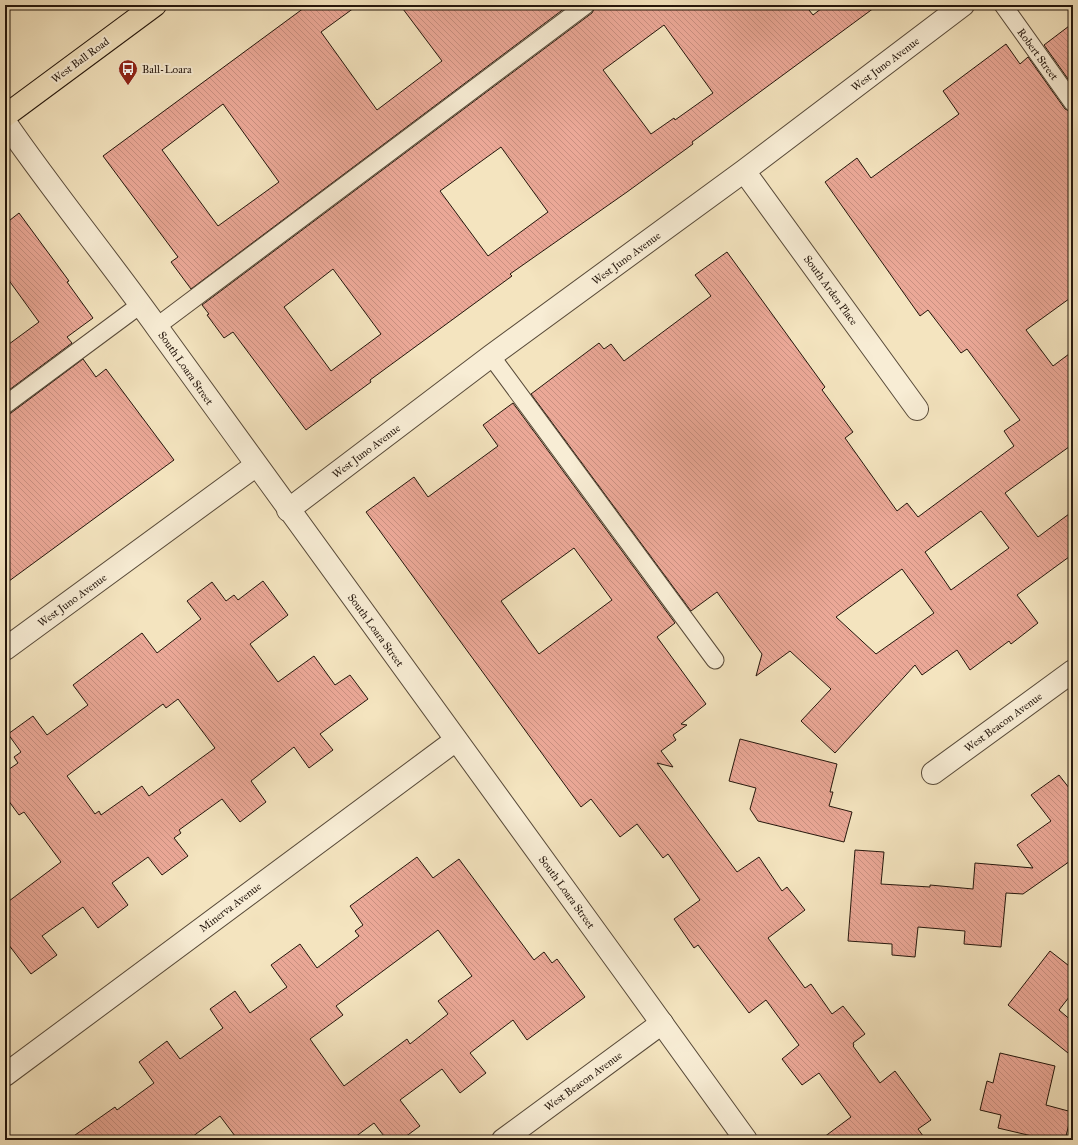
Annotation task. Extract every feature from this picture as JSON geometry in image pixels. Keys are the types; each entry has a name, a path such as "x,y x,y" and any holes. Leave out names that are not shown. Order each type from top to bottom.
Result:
{"main road":[{"name":"West Ball Road","path":"5,116 155,5"}],"street":[{"name":"West Juno Avenue","path":"288,510 491,356 744,171 963,5"},
{"name":"South Loara Street","path":"5,122 37,169 140,305 255,466 746,1140"},
{"name":"South Arden Place","path":"744,171 917,409"},
{"name":"West Juno Avenue","path":"5,649 255,466"},
{"name":"West Beacon Avenue","path":"932,773 1073,671"},
{"name":"Minerva Avenue","path":"5,1074 456,740"},
{"name":"West Beacon Avenue","path":"503,1140 662,1023"}],"lane":[{"path":"156,327 586,5"},
{"name":"Robert Street","path":"1003,5 1073,103"},
{"path":"5,405 140,305"},
{"path":"491,356 715,660"}],"building":[{"path":"308,5 358,5 321,32 377,110 442,61 400,5 569,5 191,289 171,262 178,257 103,156","holes":["223,104 279,182 218,226 162,150"]},
{"path":"596,5 805,5 813,15 826,5 878,5 692,142 693,144 510,274 512,276 370,380 371,382 306,430 233,332 224,338 207,315 209,314 202,305 592,13","holes":["664,25 713,93 675,120 674,118 651,134 603,70","501,147 548,212 488,256 440,191","333,269 381,334 331,371 284,307"]},
{"path":"1073,23 1073,86 1044,45"},
{"path":"1006,44 1020,64 1028,57 1065,109 1073,113 1073,296 1026,330 1053,366 1073,351 1073,444 1005,493 1038,537 1073,511 1073,554 1017,595 1038,623 1011,644 1009,641 970,670 957,650 922,675 915,665 835,753 801,721 831,689 790,651 756,676 762,654 717,592 691,611 531,394 599,343 604,349 611,344 624,361 711,296 695,275 727,252 825,387 822,390 853,432 845,438 897,511 907,503 918,517 1014,446 1004,431 1020,420 967,349 961,353 928,310 920,316 825,182 857,158 871,178 959,114 943,91","holes":["981,511 1009,548 951,590 925,552","902,569 934,613 876,654 836,617"]},
{"path":"19,213 69,281 67,282 93,318 67,337 72,343 5,393 5,347 39,322 5,275 5,224"},
{"path":"83,359 96,377 106,369 174,460 5,584 5,415 11,413"},
{"path":"513,403 675,623 657,637 706,704 681,724 687,725 673,735 676,740 661,751 673,767 657,763 737,872 759,857 782,891 787,887 805,910 768,938 805,988 811,984 832,1014 843,1006 865,1034 853,1043 853,1046 880,1083 895,1071 931,1120 918,1129 926,1140 820,1140 851,1117 819,1073 802,1085 782,1059 799,1045 766,1000 749,1013 698,945 694,948 674,919 700,900 668,854 663,858 637,824 620,837 591,799 581,807 366,512 414,477 428,497 498,446 483,425","holes":["574,548 612,600 539,654 501,601"]},
{"path":"263,581 288,615 250,644 278,682 314,656 335,685 350,675 368,699 320,734 333,750 309,768 294,747 251,781 266,802 240,822 222,799 179,830 181,833 174,838 188,856 162,875 148,857 112,883 128,905 98,928 83,907 42,936 57,955 31,974 5,940 5,904 61,862 24,812 19,815 5,796 5,772 18,763 14,757 21,752 8,734 33,716 47,735 88,705 73,685 142,633 157,653 201,619 187,601 212,582 226,601 234,595 238,600","holes":["178,699 215,748 149,796 142,786 101,815 99,811 95,814 67,776 163,704 166,708"]},
{"path":"740,739 837,764 830,792 833,792 829,806 852,812 844,842 758,821 750,809 756,788 729,781"},
{"path":"1059,775 1073,793 1073,859 1023,894 1006,893 1001,947 964,944 965,931 918,927 915,957 892,955 892,944 848,941 855,850 884,852 881,884 930,887 930,885 973,889 975,863 1033,868 1017,845 1051,821 1031,795"},
{"path":"417,857 433,878 459,859 534,960 544,952 552,963 557,959 585,997 527,1040 513,1020 470,1053 486,1073 460,1093 442,1069 400,1100 420,1126 401,1140 387,1140 374,1123 351,1140 238,1140 220,1116 188,1140 68,1140 115,1107 117,1110 154,1083 139,1062 167,1041 180,1059 223,1028 210,1009 235,991 250,1013 287,987 271,965 300,944 317,968 359,936 355,931 363,925 350,906","holes":["438,930 472,976 438,1001 448,1014 410,1044 407,1039 344,1086 310,1039 343,1015 336,1006"]},
{"path":"1050,951 1073,969 1073,992 1059,1010 1073,1022 1073,1057 1008,1005"},
{"path":"1000,1053 1055,1066 1046,1105 1072,1112 1065,1140 1049,1140 998,1128 1001,1115 980,1110 987,1081 993,1083"}],"place":[{"name":"Ball-Loara","path":"128,86"}]}
